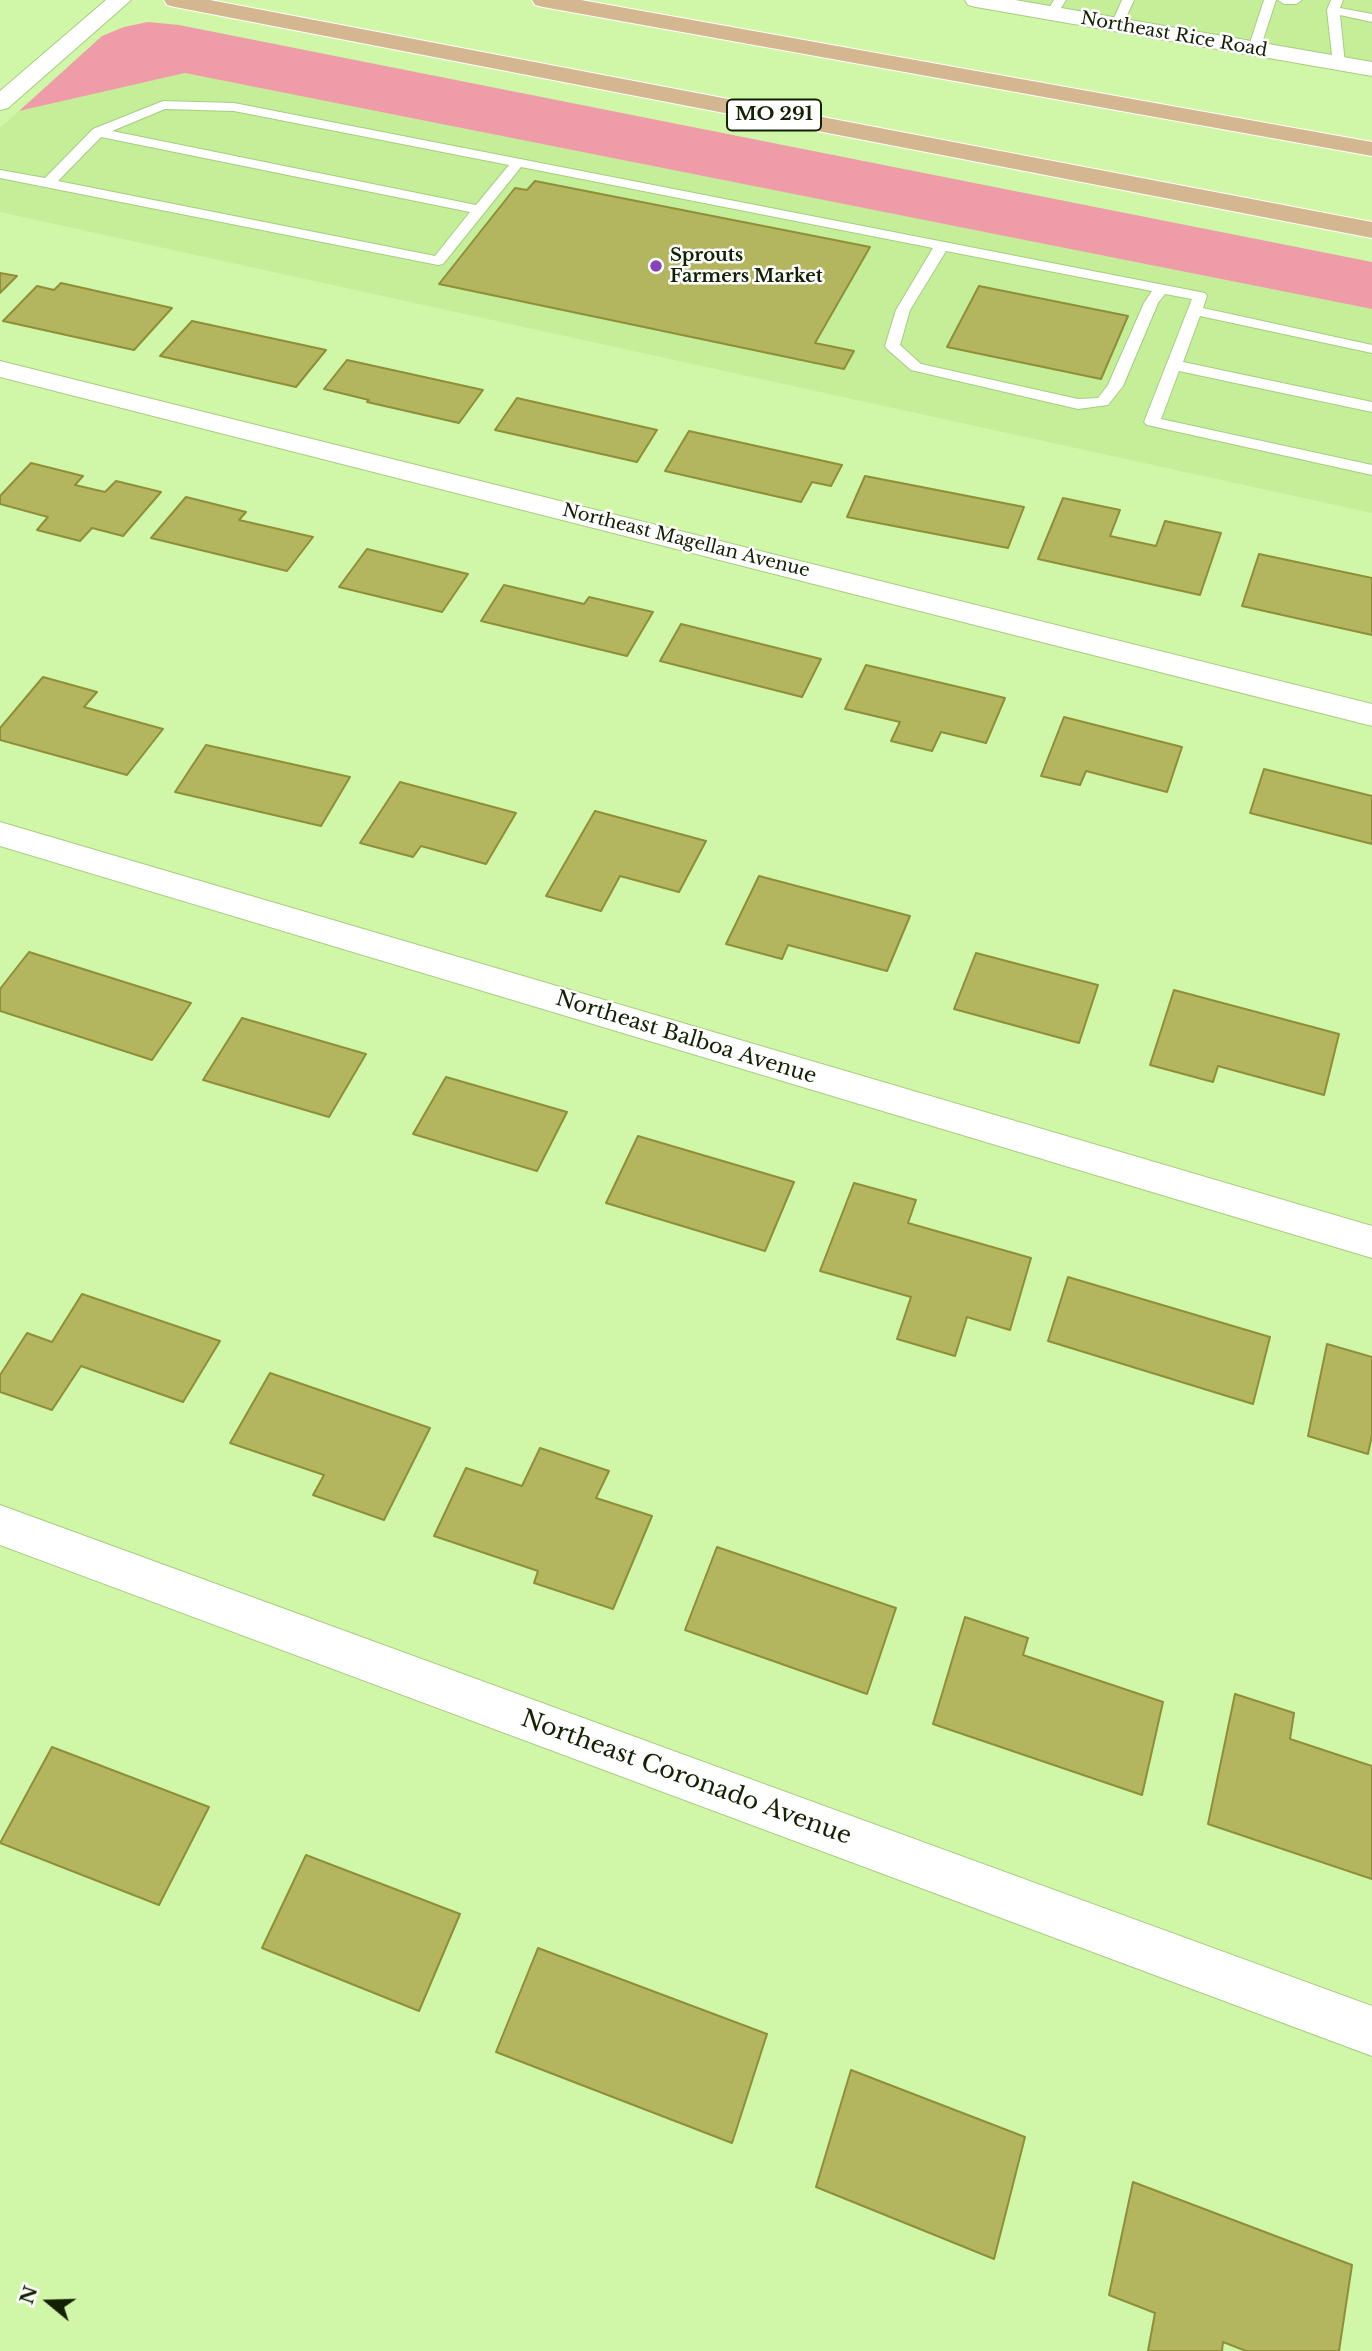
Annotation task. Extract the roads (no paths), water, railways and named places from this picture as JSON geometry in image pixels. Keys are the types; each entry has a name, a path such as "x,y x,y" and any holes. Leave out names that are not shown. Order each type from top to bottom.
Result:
{"main road":[{"name":"MO 291","path":"175,0 1372,230"},
{"path":"543,0 1372,149"}],"street":[{"path":"0,103 120,0"},
{"name":"Northeast Rice Road","path":"976,0 1056,7 1117,24 1372,69"},
{"name":"Northeast Magellan Avenue","path":"0,369 1372,715"},
{"name":"Northeast Balboa Avenue","path":"0,834 1372,1242"},
{"name":"Northeast Coronado Avenue","path":"0,1525 1372,2031"}],"lane":[{"path":"1117,24 1128,0"},
{"path":"1254,49 1270,0"},
{"path":"1283,0 1296,0"},
{"path":"1339,64 1335,5 1372,19"},
{"path":"48,183 98,132 163,104 234,107 1200,296 1152,422 1372,470"},
{"path":"98,132 479,210"},
{"path":"0,174 438,261 518,162"},
{"path":"943,244 903,310 892,346 916,367 1078,404 1103,402 1115,386 1151,303 1162,288"},
{"path":"1195,312 1372,349"},
{"path":"1174,365 1372,407"}],"place":[{"name":"Sprouts Farmers Market","path":"656,266"}]}
